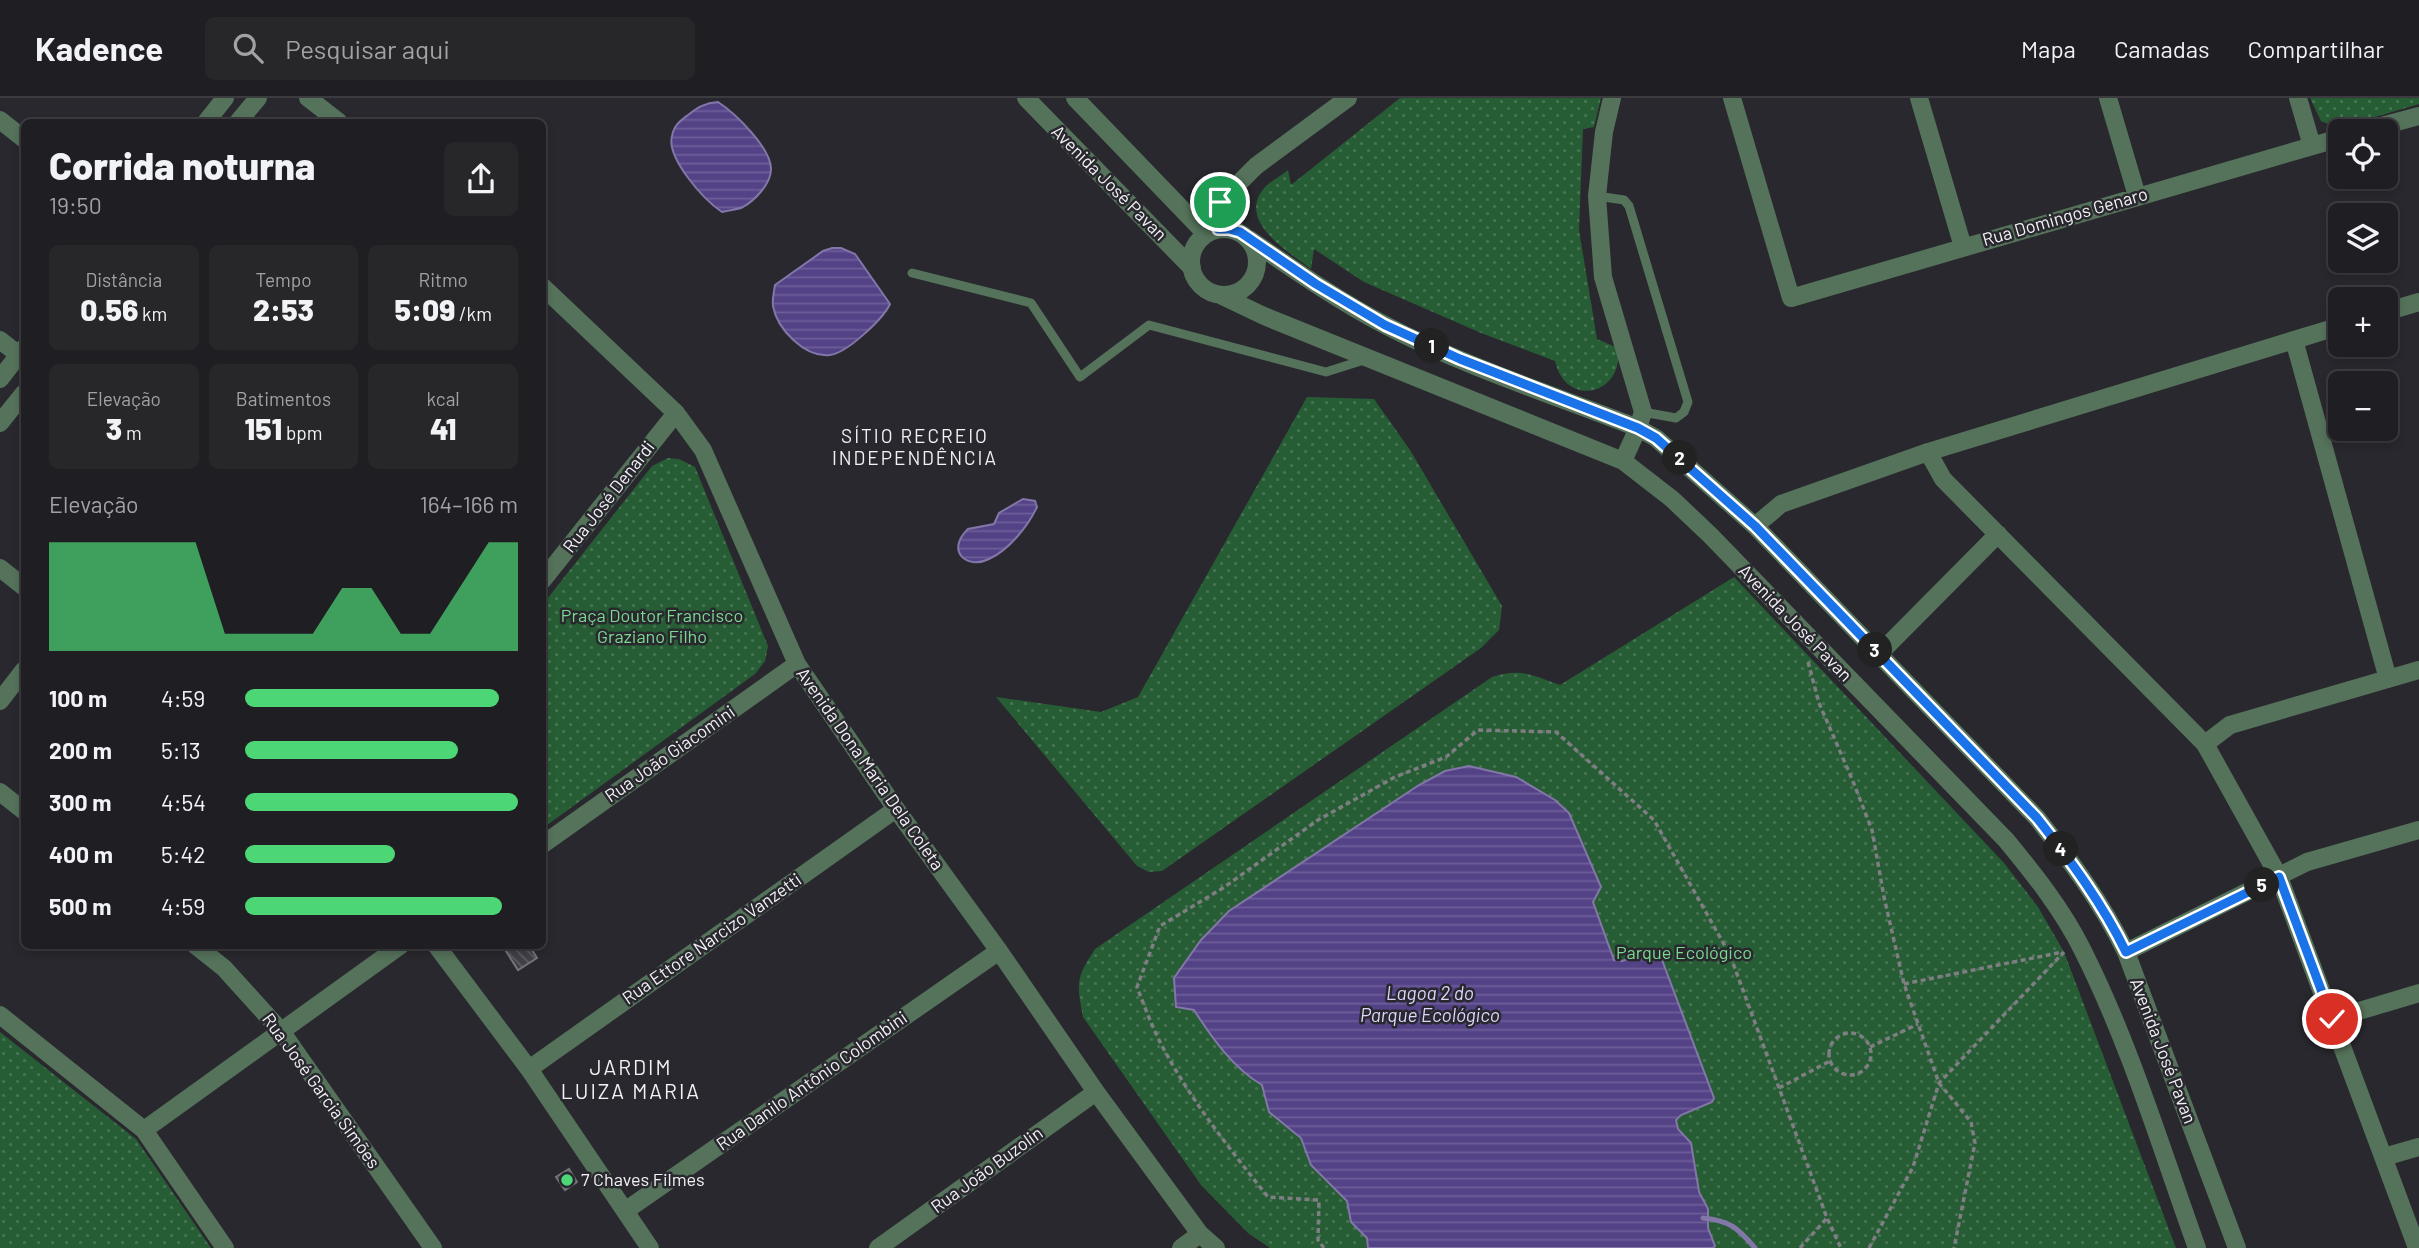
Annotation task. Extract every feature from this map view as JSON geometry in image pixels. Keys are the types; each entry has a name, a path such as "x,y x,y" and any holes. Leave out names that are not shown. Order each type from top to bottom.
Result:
{"street":[{"path":"241,119 258,98"},
{"path":"308,98 335,119"},
{"name":"Avenida José Pavan","path":"1026,98 1192,268"},
{"name":"Avenida José Pavan","path":"1074,98 1212,231"},
{"path":"1212,231 1229,229 1240,232 1255,248 1258,260 1256,271 1243,289 1232,294 1220,295 1202,286 1192,268 1194,249 1212,231 1220,202 1256,166 1348,98"},
{"path":"1612,98 1604,132 1597,196 1603,277 1641,420 1623,461"},
{"name":"Rua Domingos Genaro","path":"1732,98 1791,299 2328,141"},
{"path":"1919,98 1964,247"},
{"path":"2108,98 2137,196"},
{"path":"2298,98 2312,146"},
{"path":"2398,122 2419,116"},
{"path":"0,120 21,137"},
{"name":"Avenida José Pavan","path":"1249,239 1316,284 1385,325 1460,359 1641,420 1656,438 1755,526 2037,818 2077,869 2111,921 2126,952 2237,1248"},
{"name":"Avenida Dona Maria Dela Coleta","path":"546,293 676,413 703,450 797,664 1096,1092 1200,1234 1216,1248"},
{"name":"Avenida José Pavan","path":"1220,295 1264,316 1623,461 1672,499 1710,536 2006,840 2045,888 2082,948 2121,1037 2197,1248"},
{"path":"2398,308 2419,302"},
{"path":"1755,526 1781,504 1928,452 2328,330"},
{"path":"0,340 21,350"},
{"path":"2294,340 2388,679"},
{"path":"0,379 21,352"},
{"path":"0,424 21,397"},
{"name":"Rua José Denardi","path":"546,576 676,413"},
{"path":"1928,452 1944,479 2205,744 2279,877 2417,1248"},
{"path":"1879,654 1998,534"},
{"path":"0,568 21,585"},
{"name":"Rua João Giacomini","path":"546,842 797,664"},
{"path":"2205,744 2230,724 2419,670"},
{"path":"0,701 21,674"},
{"path":"0,792 21,809"},
{"name":"Rua Ettore Narcizo Vanzetti","path":"529,1069 896,809"},
{"path":"2126,952 2307,863 2419,830"},
{"name":"Rua José Garcia Simões","path":"200,949 224,968 281,1031 433,1248"},
{"path":"144,1130 395,949"},
{"path":"439,949 529,1069 650,1248"},
{"name":"Rua Danilo Antônio Colombini","path":"625,1211 999,951"},
{"path":"2332,1019 2419,993"},
{"path":"0,1015 144,1130 225,1248"},
{"name":"Rua João Buzolin","path":"878,1248 1096,1092"},
{"path":"2384,1157 2419,1147"},
{"path":"1181,1248 1200,1234"}],"lane":[{"path":"1597,196 1624,200 1629,206 1688,402 1684,412 1676,418 1641,420"},
{"path":"912,273 1031,303 1080,377 1149,325 1326,372 1370,358"}],"path":[{"path":"1806,653 1819,703 1872,830 1903,984 1939,1083 1971,1122 1975,1143 1954,1248"},
{"path":"1324,1248 1318,1240 1319,1200 1268,1197 1224,1142 1191,1093 1160,1042 1137,987 1160,926 1223,888 1318,820 1395,776 1447,757 1478,730 1556,732 1654,820 1730,955 1827,1218 1841,1248"},
{"path":"1869,1248 1913,1167 1939,1083 2064,952 1903,984"},
{"path":"1870,1047 1918,1024"},
{"path":"1840,1035 1861,1035 1870,1047 1870,1061 1861,1072 1846,1074 1834,1067 1830,1060 1831,1046 1840,1035"},
{"path":"1779,1088 1830,1060"},
{"path":"1800,1248 1827,1218"}],"green space":[{"path":"1400,98 1601,98 1594,127 1583,129 1579,230 1597,339 1618,348 1617,364 1612,377 1604,385 1593,390 1570,386 1561,376 1555,361 1481,333 1364,282 1314,249 1311,269 1268,234 1256,212 1257,200 1265,187 1288,170 1291,185"},
{"path":"2310,98 2419,98 2419,104 2368,119 2328,119 2328,124 2321,121"},
{"path":"1307,397 1374,399 1410,450 1502,606 1499,630 1481,648 1162,871 1149,872 1137,866 996,697 1101,712 1138,697"},
{"name":"Praça Doutor Francisco Graziano Filho","path":"668,458 679,459 695,467 768,646 765,661 755,674 546,826 546,600 652,466"},
{"name":"Parque Ecológico","path":"1734,577 2004,863 2038,907 2064,952 2176,1248 1270,1248 1248,1233 1201,1185 1083,1017 1079,982 1095,949 1492,677 1519,673 1560,685"},
{"path":"0,1032 136,1139 211,1248 0,1248"}],"water":[{"path":"718,102 759,141 771,169 762,191 752,200 741,208 722,212 688,178 680,167 672,145 673,132 680,121 702,106"},
{"path":"841,248 855,254 890,304 880,318 855,342 837,353 821,355 802,347 786,332 776,315 773,298 775,285 823,251"},
{"path":"1023,499 1035,501 1037,507 1011,544 981,562 973,562 962,556 958,545 968,529 994,524 999,513"},
{"name":"Lagoa 2 do Parque Ecológico","path":"1469,766 1516,777 1555,800 1569,813 1601,887 1593,902 1614,960 1622,961 1654,950 1659,952 1714,1098 1712,1102 1681,1115 1676,1120 1678,1129 1691,1143 1699,1192 1708,1209 1708,1228 1715,1246 1713,1248 1368,1248 1367,1238 1351,1222 1347,1201 1311,1165 1301,1138 1269,1112 1262,1085 1232,1061 1194,1010 1176,1007 1174,978 1201,940 1229,911 1419,785 1445,771"}],"building":[{"path":"505,949 531,949 537,958 518,970"},
{"name":"7 Chaves Filmes","path":"569,1169 577,1182 565,1190 556,1177"}],"waterway":[{"path":"1703,1218 1732,1226 1755,1248"}],"place":[{"name":"7 Chaves Filmes","path":"567,1180"}],"district":[{"name":"SÍTIO RECREIO INDEPENDÊNCIA","path":"915,447"},
{"name":"JARDIM LUIZA MARIA","path":"631,1080"}],"route":[{"path":"1220,202 1218,229 1240,232 1316,284 1385,325 1460,359 1638,428 1656,438 1755,526 2037,818 2077,869 2111,921 2126,952 2279,877 2332,1019"}]}
